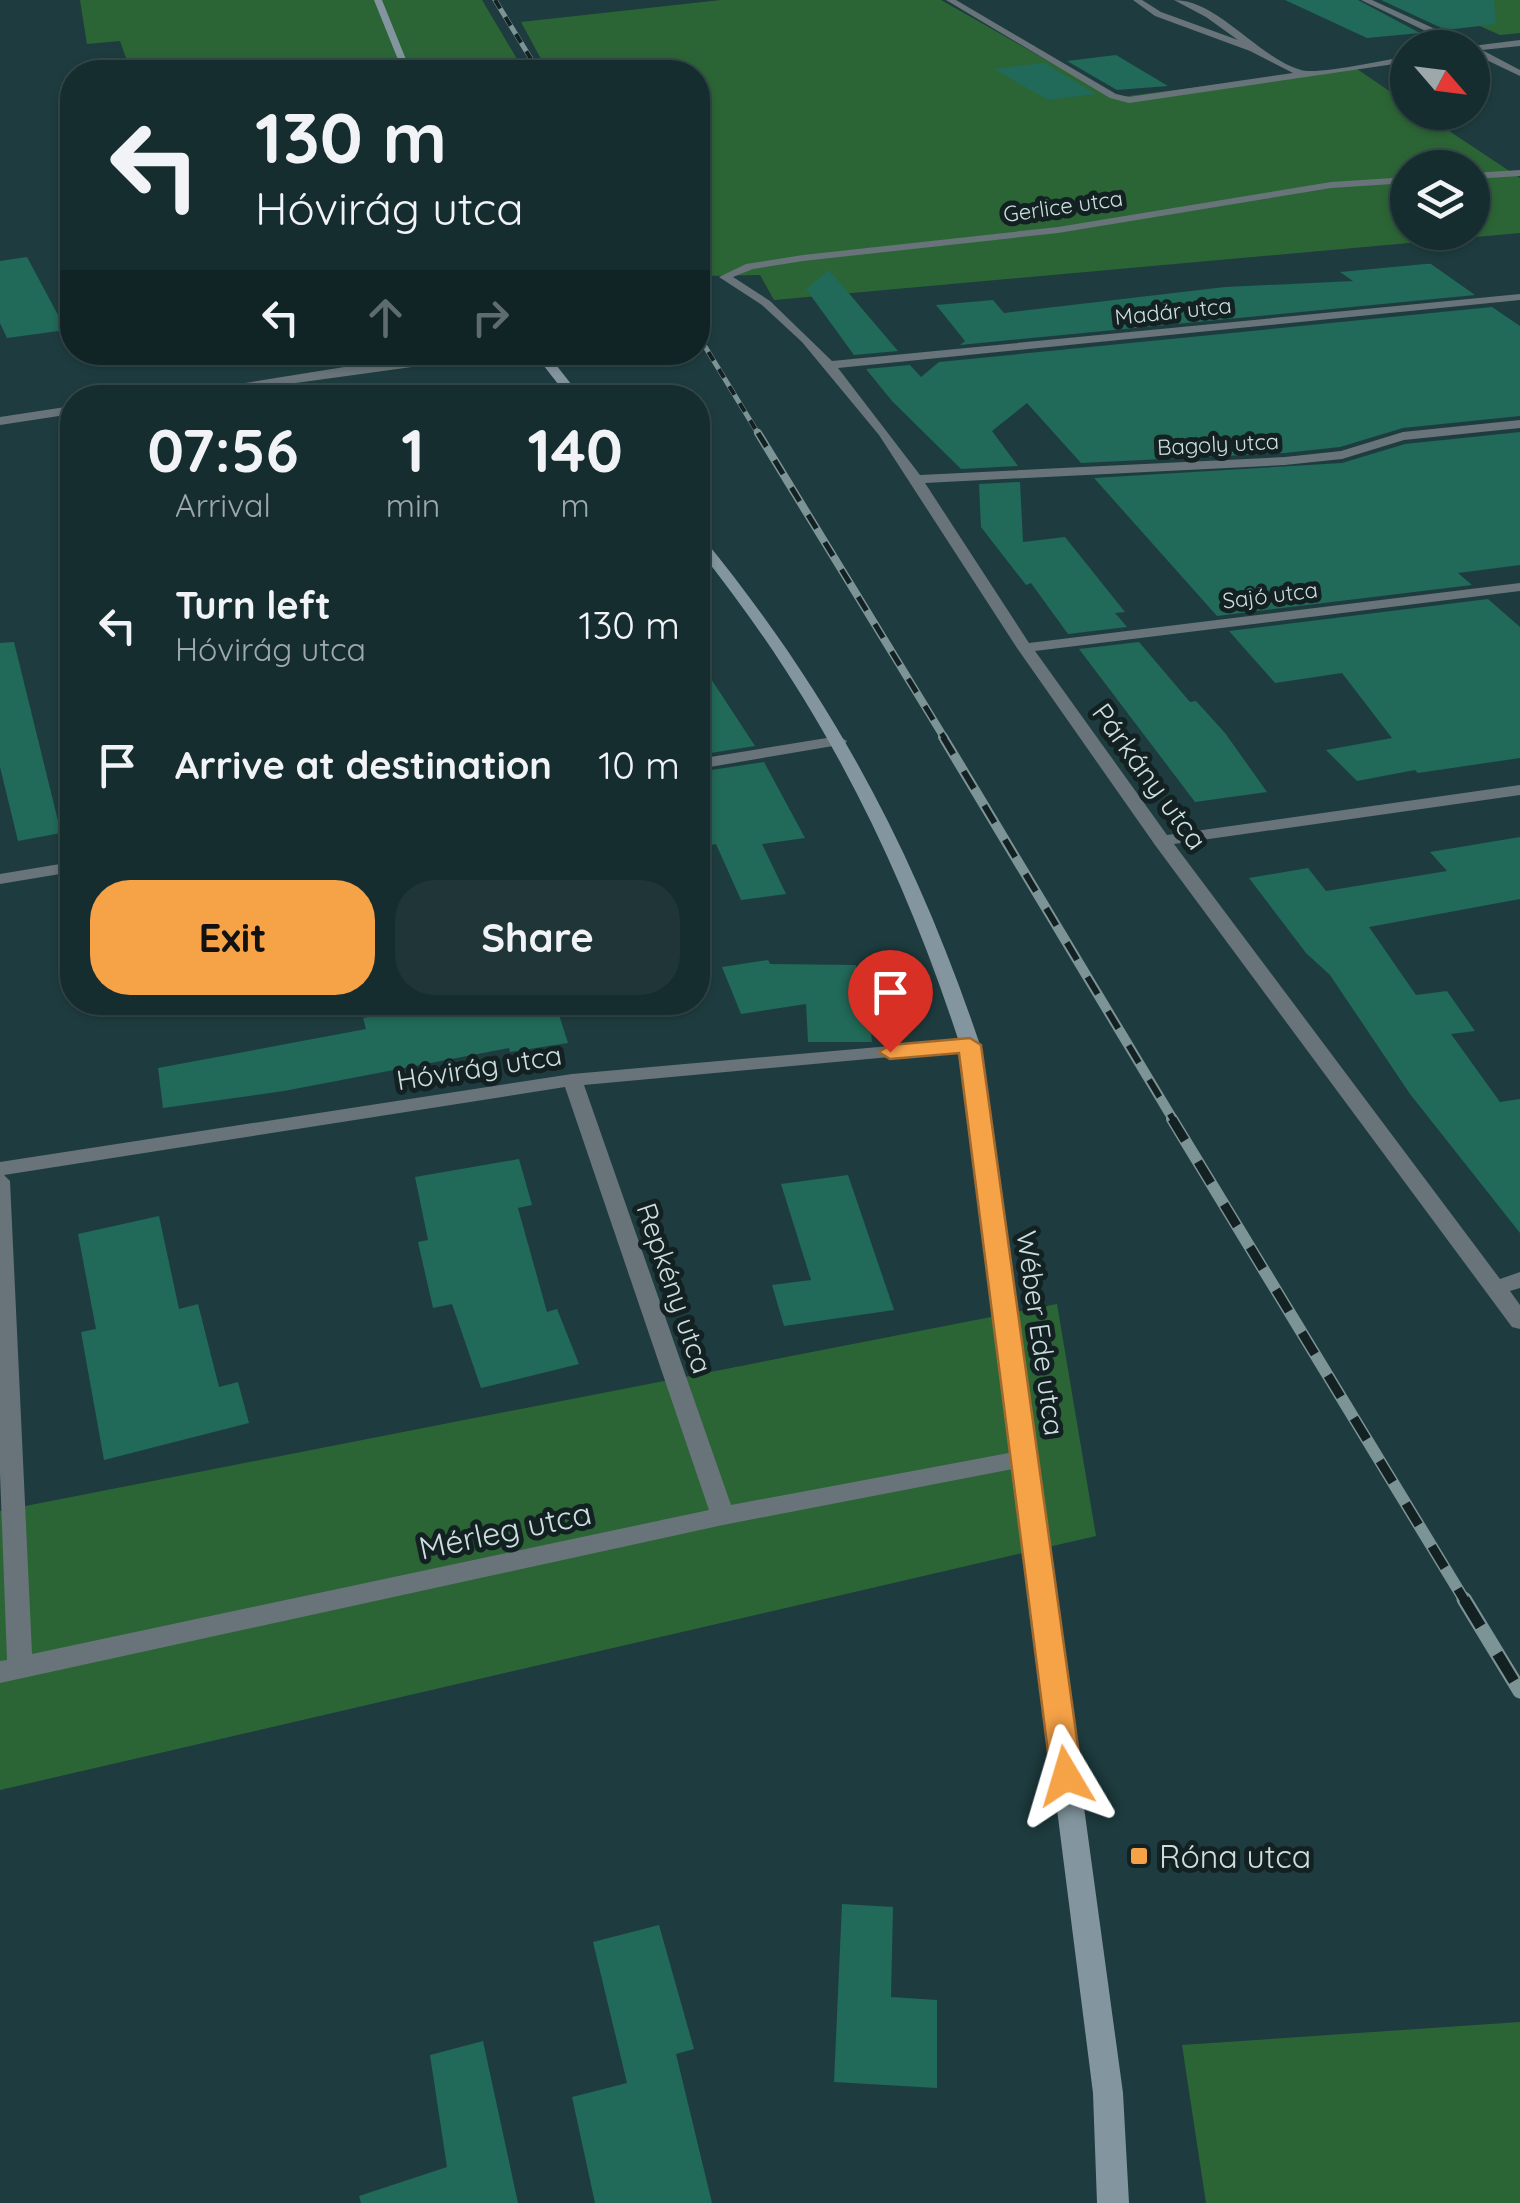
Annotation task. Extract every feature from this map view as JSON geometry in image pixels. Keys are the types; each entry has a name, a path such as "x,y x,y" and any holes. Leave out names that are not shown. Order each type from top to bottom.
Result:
{"street":[{"path":"378,0 402,60"},
{"path":"950,0 1113,96 1129,100 1390,62"},
{"path":"1138,0 1174,21 1253,48 1303,75"},
{"path":"1178,0 1237,32 1253,48"},
{"path":"1365,0 1430,30"},
{"path":"1490,47 1520,43"},
{"path":"1490,58 1520,73"},
{"path":"1490,175 1520,173"},
{"name":"Gerlice utca","path":"725,277 750,266 803,258 1058,230 1252,196 1390,182"},
{"name":"Párkány utca","path":"725,277 751,290 830,365 916,479 1025,648 1162,840 1520,1321"},
{"name":"Madár utca","path":"830,365 1520,297"},
{"path":"247,385 392,365"},
{"path":"549,365 566,385"},
{"path":"0,421 60,412"},
{"name":"Bagoly utca","path":"916,479 1342,455 1403,436 1520,424"},
{"name":"Wéber Ede utca","path":"710,555 743,594 839,741 927,922 970,1045 1108,2093 1113,2203"},
{"name":"Sajó utca","path":"1025,648 1520,587"},
{"path":"710,762 839,741"},
{"path":"1162,840 1520,790"},
{"path":"0,879 60,869"},
{"name":"Hóvirág utca","path":"0,1169 572,1080 970,1045"},
{"name":"Repkény utca","path":"572,1080 723,1516"},
{"path":"0,1181 10,1670"},
{"path":"1495,1288 1520,1280"},
{"name":"Mérleg utca","path":"10,1670 723,1516 1025,1459"}],"green space":[{"path":"80,0 482,0 517,59 127,60 120,41 87,44"},
{"path":"721,0 941,0 1113,98 1354,67 1390,91 1390,130 1448,130 1478,150 1390,150 1390,245 774,300 760,275 710,276 710,60 542,60 521,22"},
{"path":"1422,0 1520,0 1520,33 1500,35"},
{"path":"1490,158 1520,178 1520,233 1490,236"},
{"path":"1057,1304 1096,1536 0,1790 0,1511"},
{"path":"1520,2022 1520,2203 1206,2203 1182,2045"}],"building":[{"path":"1285,0 1358,0 1414,30 1390,30 1390,36 1367,38"},
{"path":"1381,0 1494,0 1496,24 1446,30"},
{"path":"1116,55 1168,86 1117,90 1067,61"},
{"path":"1044,63 1096,94 1048,100 994,69"},
{"path":"27,257 60,319 60,331 7,338 0,323 0,261"},
{"path":"1431,264 1475,295 960,345 965,341 936,305 993,300 1004,313 1225,287 1353,281 1340,272"},
{"path":"829,270 898,351 854,355 806,289"},
{"path":"1492,307 1520,326 1520,416 1403,428 1340,447 1285,453 1081,463 1027,403 992,431 1018,466 961,469 892,401 866,369 910,365 921,377 939,362"},
{"path":"1520,432 1520,565 1458,573 1472,585 1217,616 1094,478 1342,463 1405,444"},
{"path":"1020,482 1023,542 1065,537 1125,612 1115,613 1127,627 1068,634 1031,583 1026,585 981,527 979,484"},
{"path":"1488,599 1520,627 1520,758 1357,781 1326,750 1392,738 1342,673 1275,683 1229,631"},
{"path":"14,642 60,833 18,841 0,767 0,643"},
{"path":"1139,642 1190,702 1196,701 1225,733 1267,792 1195,802 1079,649"},
{"path":"710,677 755,746 710,753"},
{"path":"764,762 805,838 762,844 786,894 741,900 716,844 710,845 710,770"},
{"path":"1520,837 1520,899 1369,927 1416,995 1447,991 1475,1031 1451,1034 1500,1102 1520,1099 1520,1233 1410,1094 1330,975 1306,953 1249,878 1308,868 1326,891 1447,871 1430,852"},
{"path":"768,960 770,964 856,965 856,979 866,979 872,1042 808,1042 806,1004 741,1014 722,967"},
{"path":"559,1015 568,1043 510,1052 509,1048 284,1091 163,1108 158,1068 366,1029 363,1018"},
{"path":"519,1159 532,1205 518,1208 547,1312 557,1309 579,1364 481,1388 452,1304 433,1308 418,1242 428,1240 415,1177"},
{"path":"848,1175 894,1310 784,1326 772,1285 811,1280 781,1184"},
{"path":"159,1216 179,1309 198,1304 219,1387 238,1382 249,1423 104,1460 81,1332 96,1329 78,1234"},
{"path":"842,1904 893,1907 891,1997 937,2000 937,2088 834,2082"},
{"path":"659,1925 694,2049 676,2054 712,2203 595,2203 572,2097 627,2083 593,1942"},
{"path":"483,2041 518,2203 361,2203 359,2196 447,2167 430,2055"}],"railway":[{"path":"495,0 532,60"},
{"path":"710,355 759,435"},
{"path":"758,433 945,739"},
{"path":"943,737 1174,1121"},
{"path":"1172,1119 1465,1601"},
{"path":"1464,1599 1520,1691"}],"place":[{"name":"Róna utca","path":"1139,1856"}],"route":[{"path":"890,1052 970,1045 1066,1776"}]}
